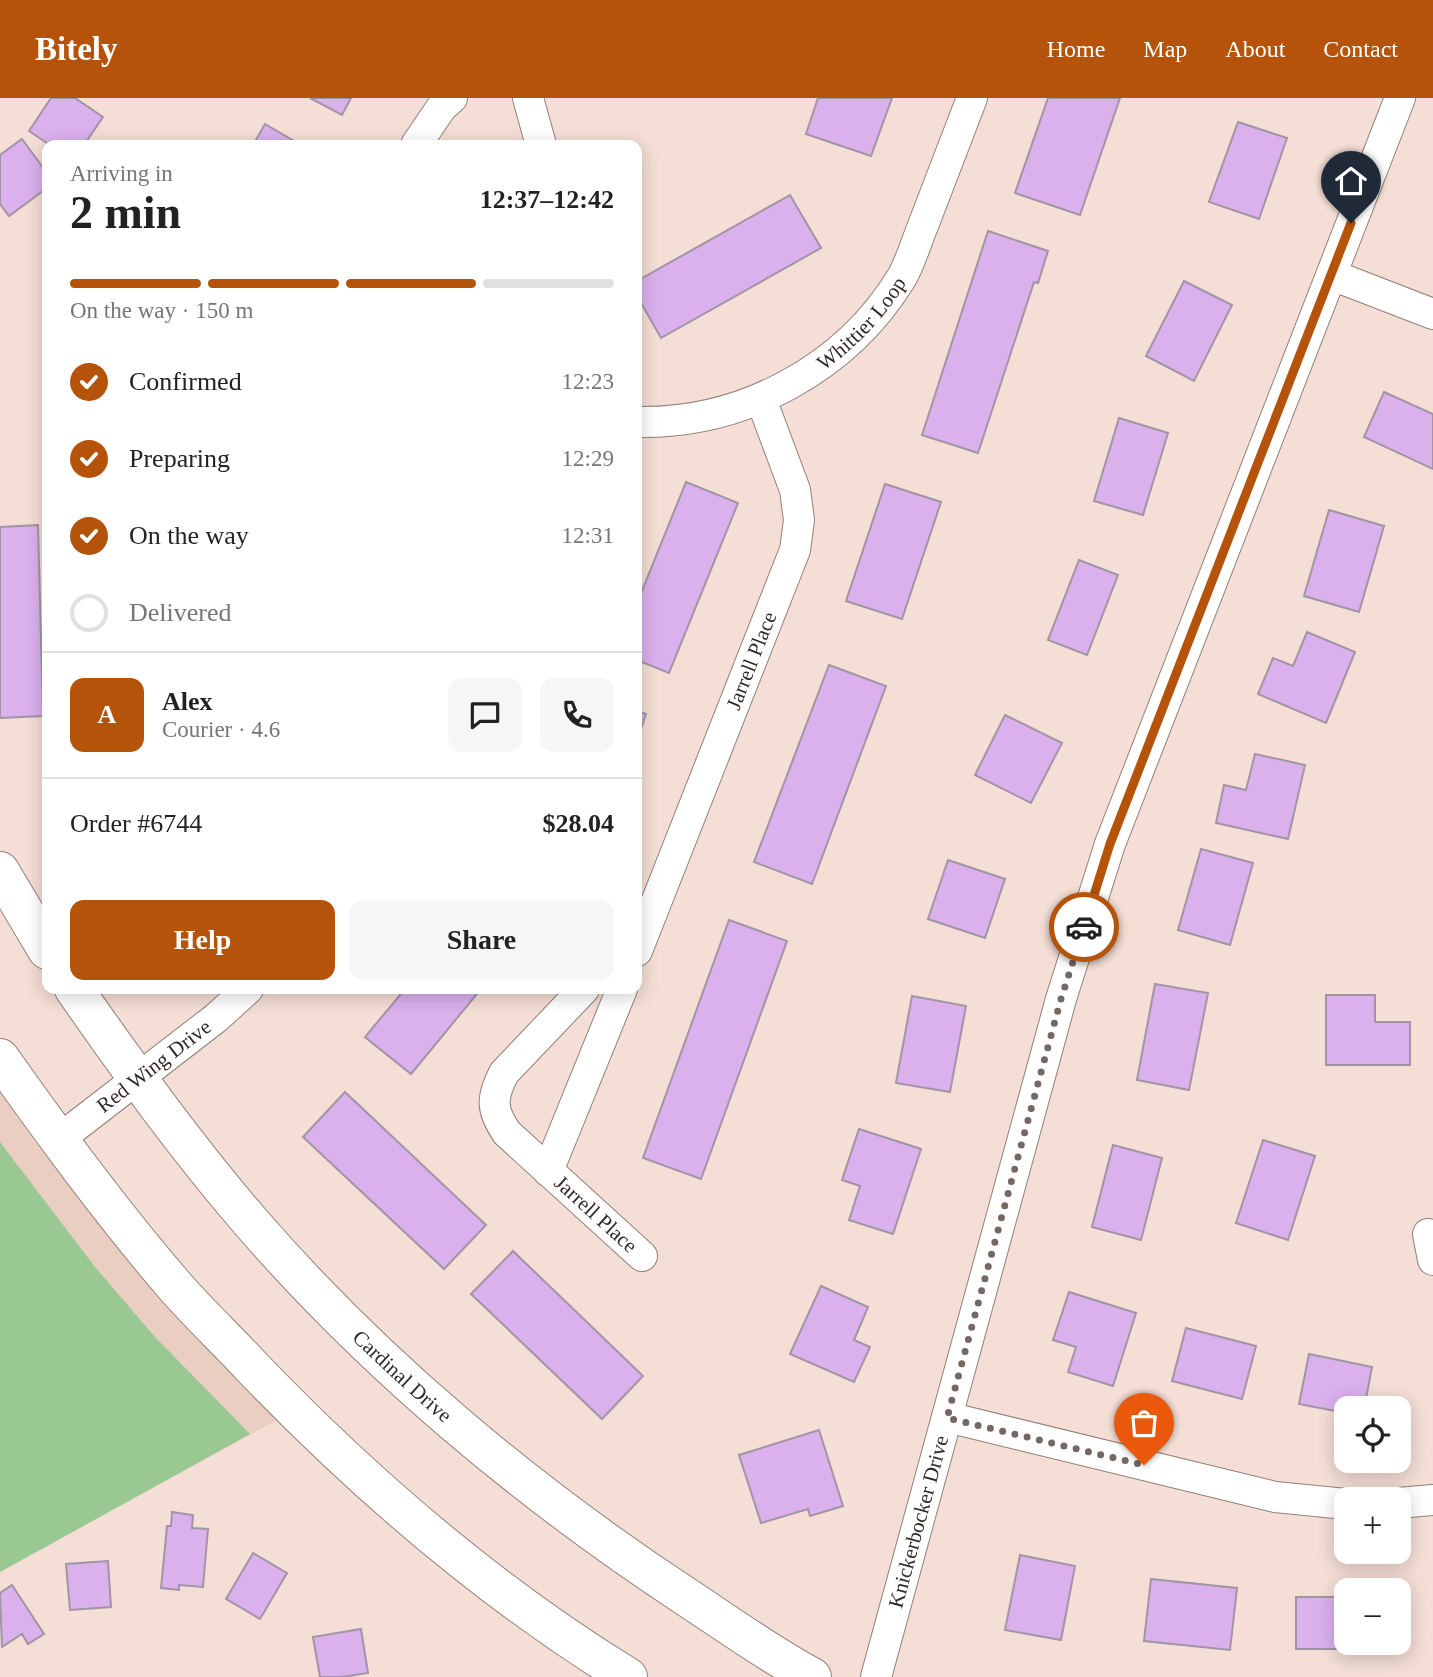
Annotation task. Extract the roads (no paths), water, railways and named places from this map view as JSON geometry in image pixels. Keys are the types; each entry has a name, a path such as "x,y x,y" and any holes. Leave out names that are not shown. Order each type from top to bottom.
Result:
{"main road":[{"path":"0,871 42,942"},
{"name":"Cardinal Drive","path":"78,994 138,1080 257,1229 324,1302 430,1401 532,1487 642,1568 812,1677"},
{"path":"0,1058 58,1140 175,1286 364,1479 468,1566 578,1646 628,1677"}],"street":[{"path":"419,140 441,108 452,98"},
{"path":"528,98 540,140"},
{"name":"Whittier Loop","path":"642,422 710,415 761,399 809,373 840,350 874,315 903,276 972,98"},
{"name":"Knickerbocker Drive","path":"876,1677 1061,999 1110,844 1400,98"},
{"path":"1332,275 1433,314"},
{"name":"Jarrell Place","path":"643,927 796,550 799,520 795,490 761,399"},
{"name":"Red Wing Drive","path":"58,1140 138,1080 242,994"},
{"name":"Jarrell Place","path":"579,994 504,1073 495,1089 497,1118 507,1133 642,1256"},
{"name":"Jarrell Place","path":"548,1171 620,994"},
{"path":"947,1418 1275,1497 1334,1503"},
{"path":"1411,1502 1433,1500"}]}
